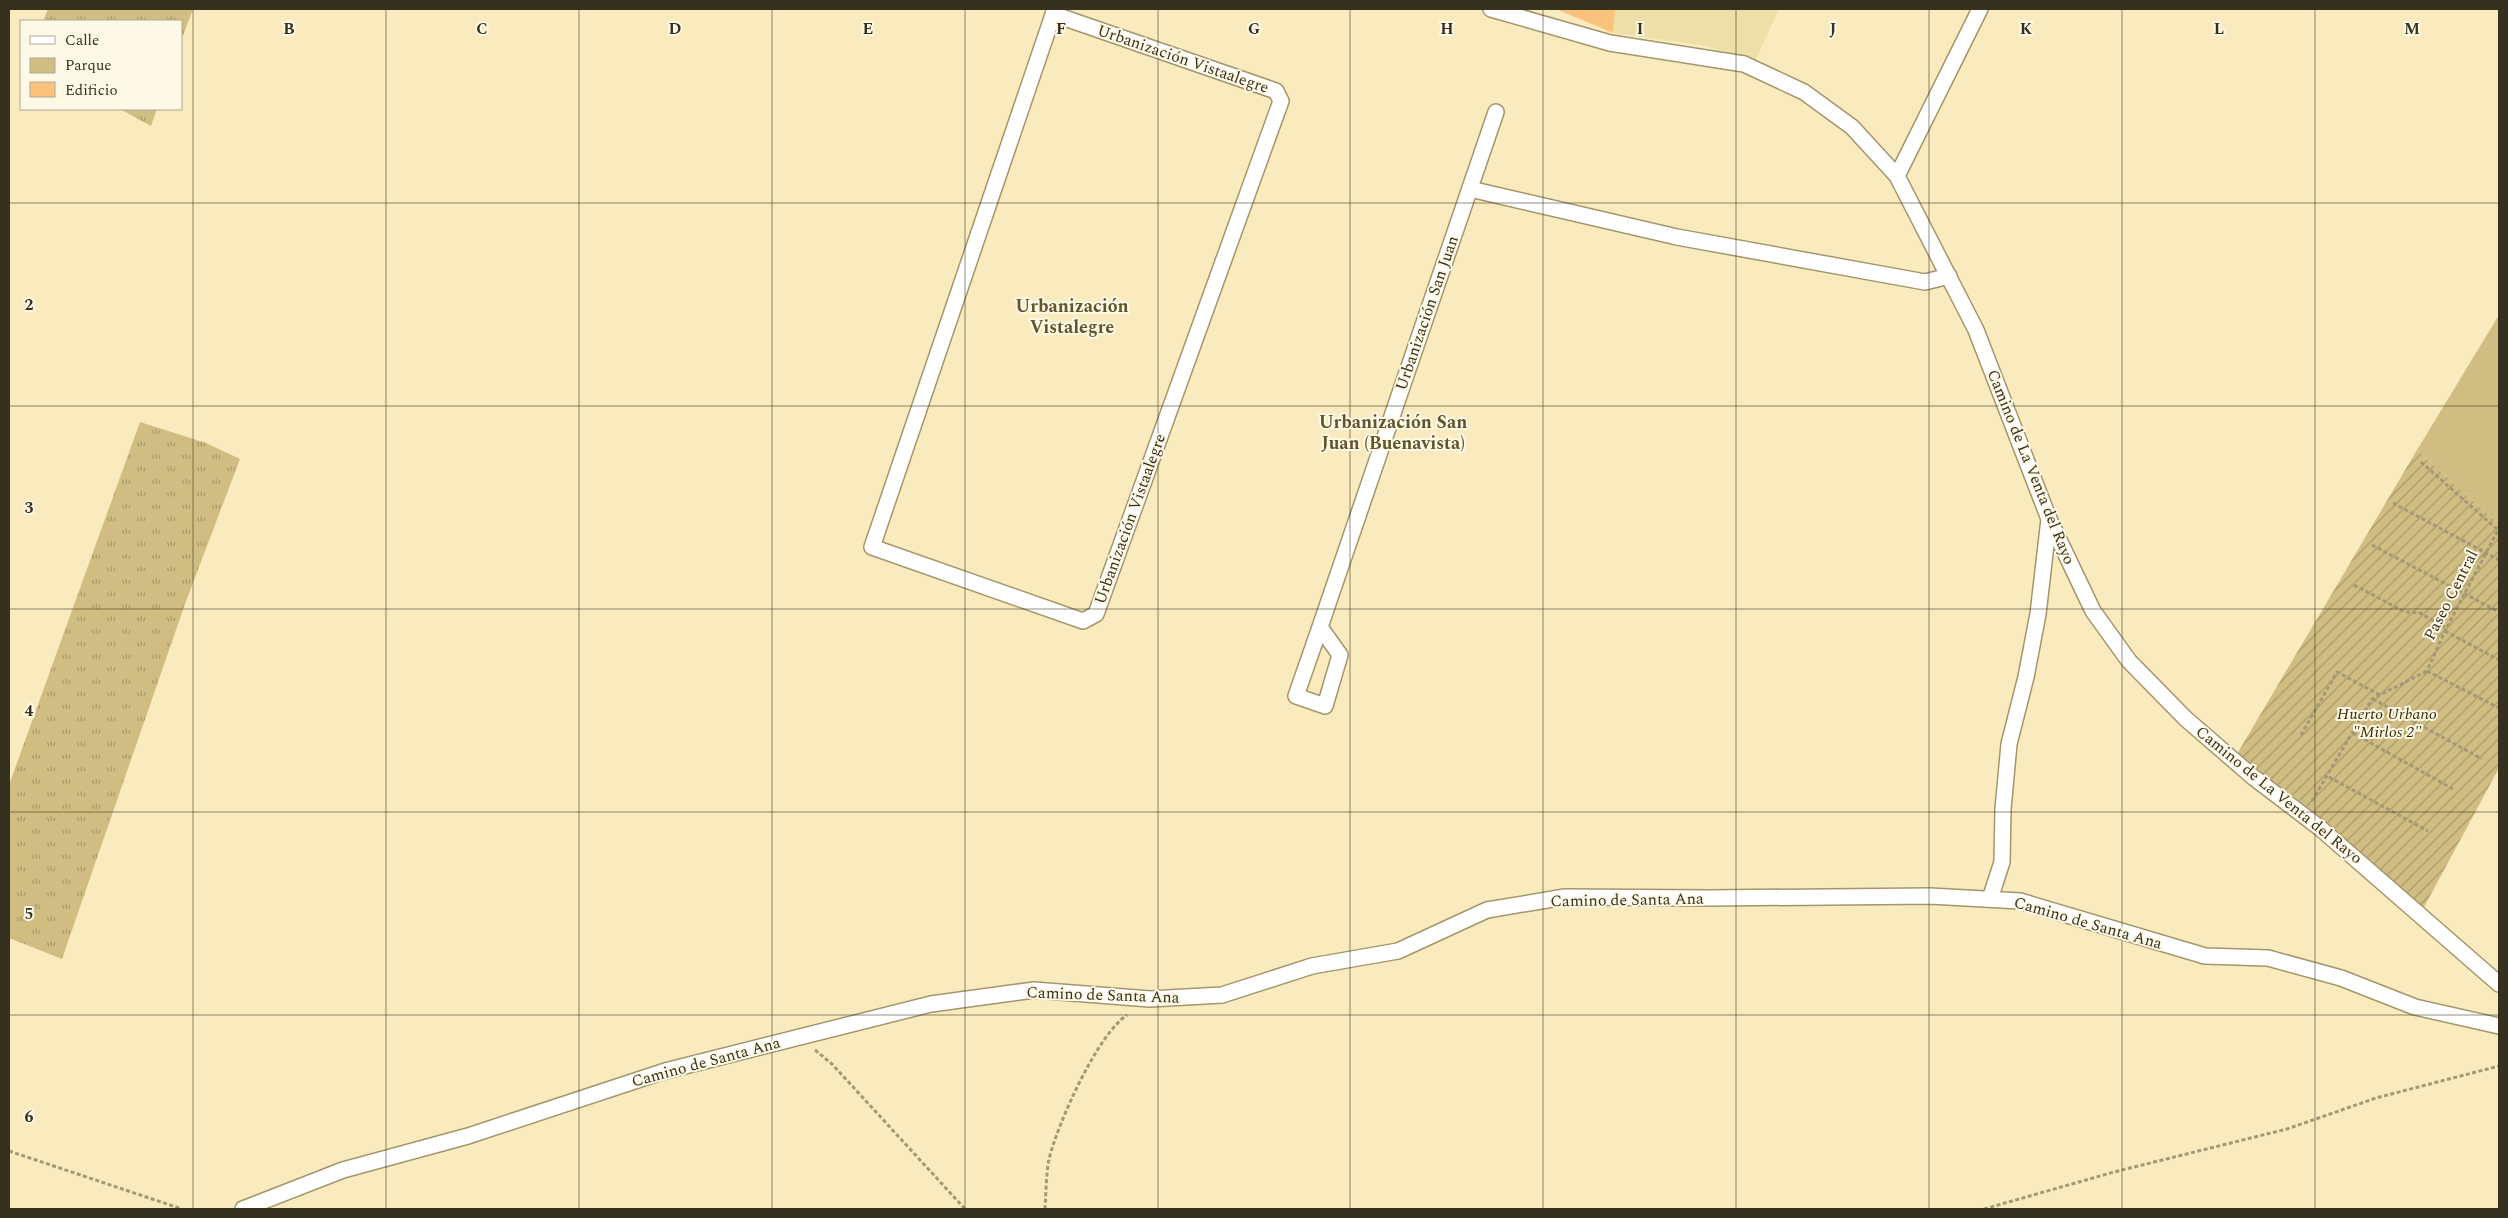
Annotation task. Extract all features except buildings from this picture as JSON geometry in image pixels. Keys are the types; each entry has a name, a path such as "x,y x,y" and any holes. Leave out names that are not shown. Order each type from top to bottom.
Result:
{"street":[{"name":"Camino de La Venta del Rayo","path":"1491,9 1610,43 1744,64 1804,92 1852,127 1897,176 1949,276 1976,330 2049,519 2093,611 2129,661 2186,719 2253,777 2303,815 2499,984"},
{"path":"1897,176 1980,9"},
{"name":"Urbanización Vistaalegre","path":"1054,11 1276,91 1281,101 1096,614 1083,621 872,547 1054,11"},
{"name":"Urbanización San Juan","path":"1320,626 1340,655 1325,706 1296,696 1496,112"},
{"path":"1470,189 1677,237 1925,282 1949,276"},
{"path":"1990,899 2002,862 2003,808 2009,744 2026,677 2038,614 2049,519"},
{"name":"Camino de Santa Ana","path":"243,1209 343,1170 468,1136 665,1071 931,1004 1034,990 1150,999 1222,995 1312,966 1398,950 1487,910 1565,897 1930,896 2020,901 2204,956 2268,958 2341,978 2415,1007 2499,1026"}],"path":[{"name":"Paseo Central","path":"2421,462 2498,530 2445,630 2427,671"},
{"path":"2393,503 2499,560"},
{"path":"2372,545 2499,612"},
{"path":"2354,585 2405,612 2420,613 2445,630 2499,660"},
{"path":"2303,815 2328,777 2372,699 2427,671 2499,708"},
{"path":"2302,735 2337,672 2380,695"},
{"path":"2372,699 2482,759"},
{"path":"2353,734 2453,789"},
{"path":"2328,777 2428,831"},
{"path":"1044,1209 1049,1160 1071,1102 1094,1054 1116,1022 1150,999"},
{"path":"800,1037 832,1064 965,1209"},
{"path":"1984,1209 2114,1172 2286,1129 2376,1098 2499,1066"},
{"path":"9,1151 182,1209"}],"shaded area":[{"path":"1615,9 1779,9 1755,61 1702,45 1613,33"}],"green space":[{"path":"48,9 193,9 182,38 182,20 43,20"},
{"path":"122,110 157,110 151,126"},
{"path":"2499,315 2499,524 2417,450"},
{"path":"140,422 206,443 240,459 185,604 62,959 9,938 9,785"},
{"name":"Huerto Urbano \"Mirlos 2\"","path":"2417,450 2499,524 2499,768 2423,909 2317,814 2237,754"}],"district":[{"name":"Urbanización Vistalegre","path":"1072,316"},
{"name":"Urbanización San Juan (Buenavista)","path":"1393,432"}]}
